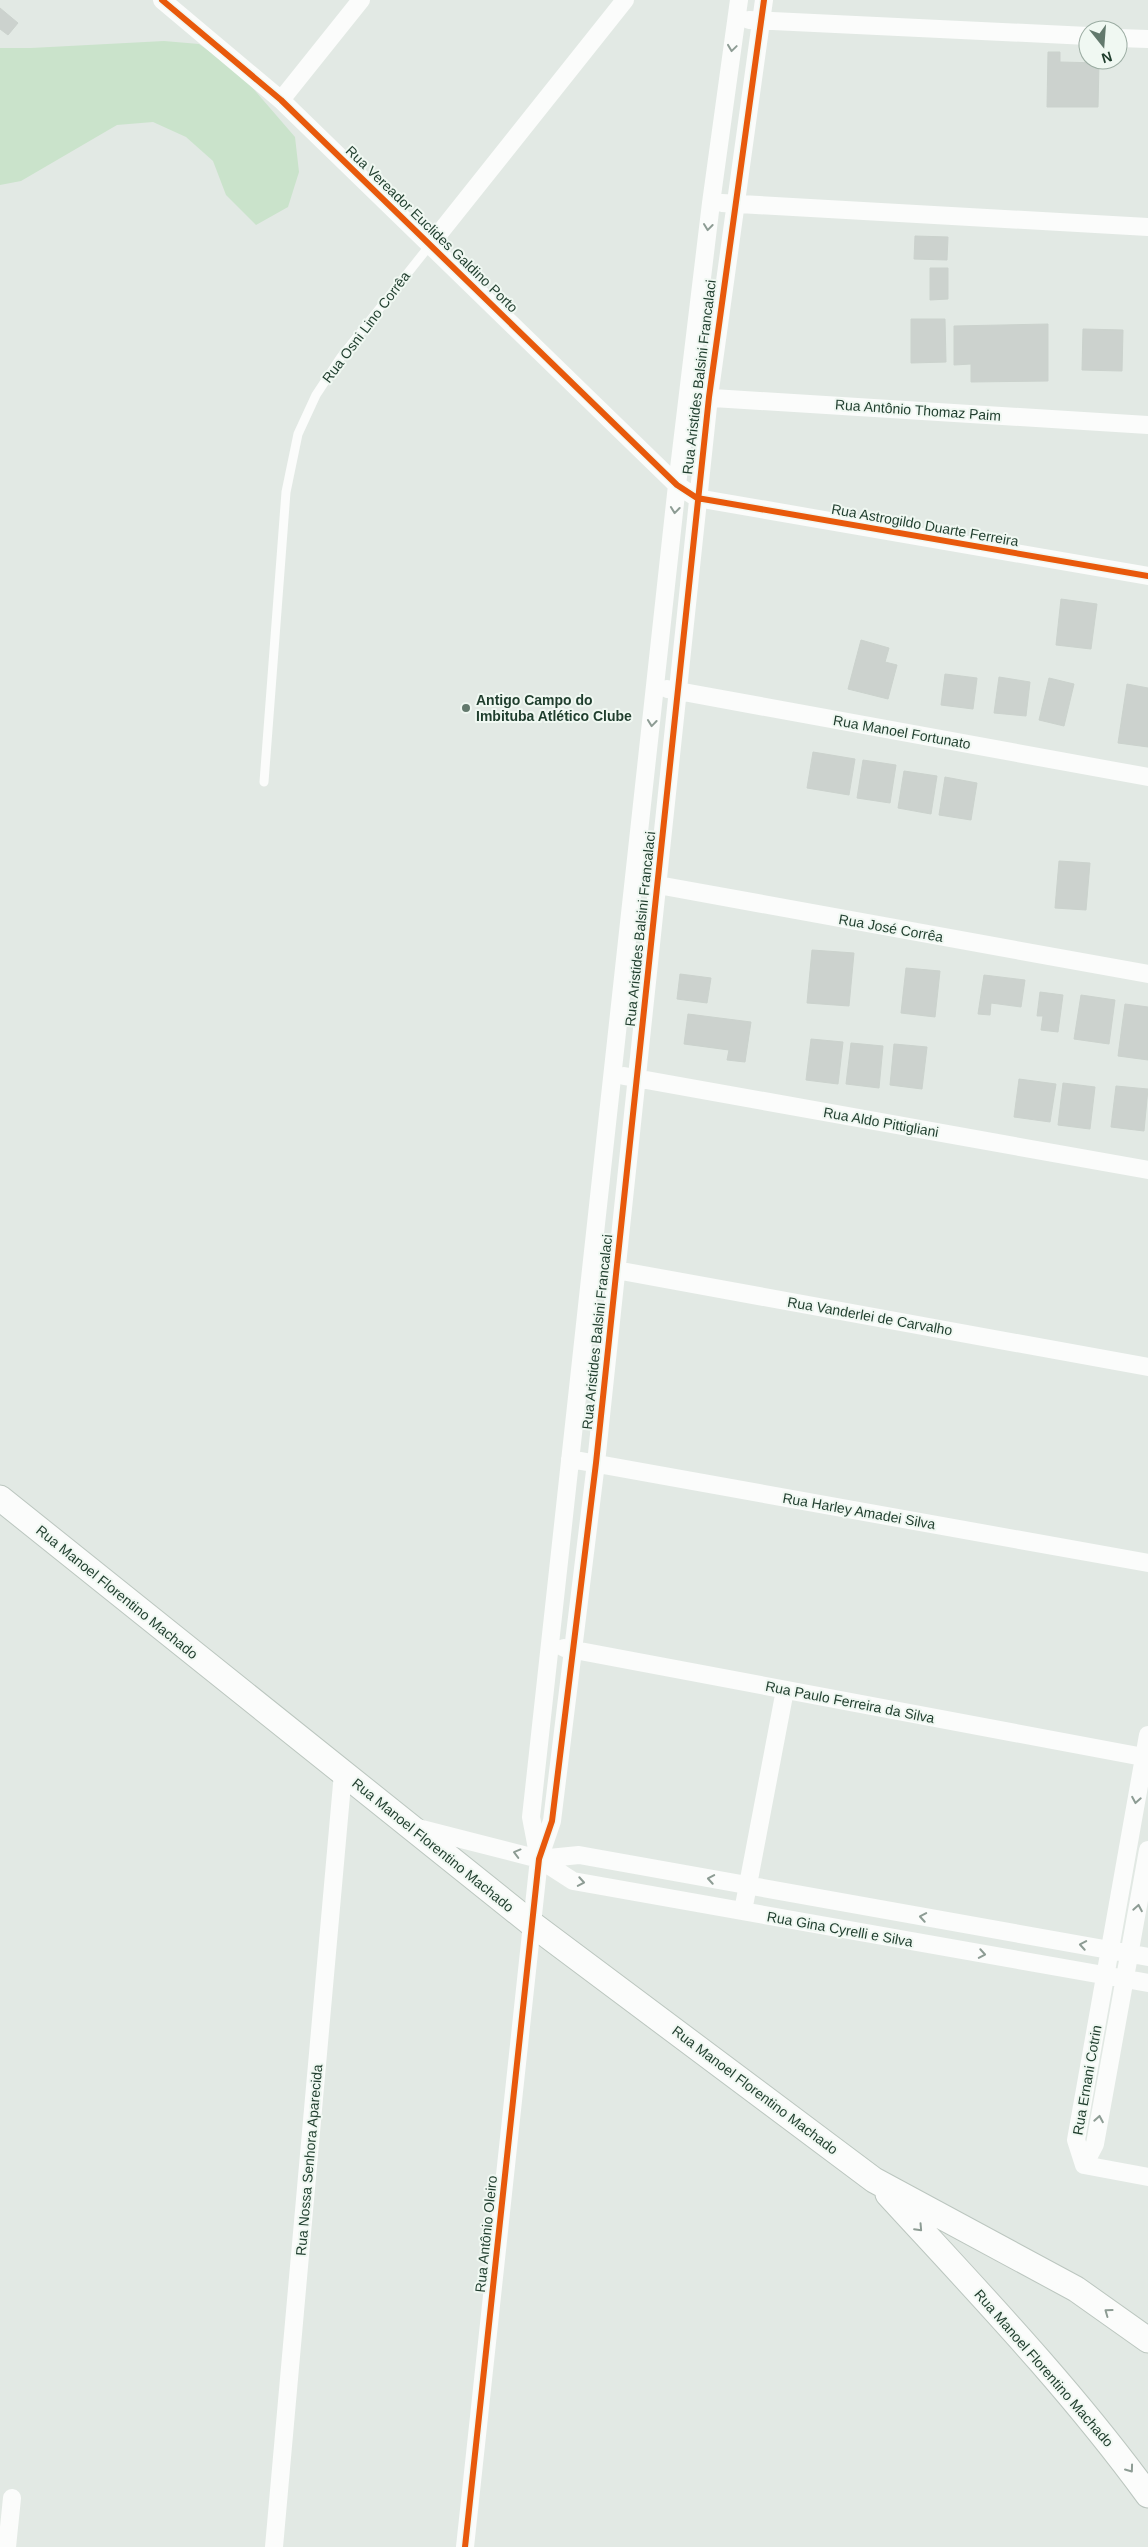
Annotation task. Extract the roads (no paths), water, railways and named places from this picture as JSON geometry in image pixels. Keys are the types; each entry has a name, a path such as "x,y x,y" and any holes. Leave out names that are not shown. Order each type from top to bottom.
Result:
{"main road":[{"name":"Rua Manoel Florentino Machado","path":"0,1498 532,1924 874,2180 1076,2288 1148,2340"},
{"name":"Rua Manoel Florentino Machado","path":"874,2180 1021,2339 1112,2445 1148,2495"}],"street":[{"name":"Rua Vereador Euclides Galdino Porto","path":"162,0 281,100 677,484 697,498"},
{"path":"281,100 361,0"},
{"name":"Rua Osni Lino Corrêa","path":"430,245 625,0"},
{"name":"Rua Aristides Balsini Francalaci","path":"539,1859 531,1818 552,1646 570,1459 593,1266 677,484 711,203 740,0"},
{"name":"Rua Aristides Balsini Francalaci","path":"539,1859 552,1821 575,1650 697,498 734,204 764,0"},
{"path":"736,20 1078,36"},
{"path":"1128,38 1148,39"},
{"path":"711,203 1148,227"},
{"name":"Rua Antônio Thomaz Paim","path":"688,396 1148,425"},
{"name":"Rua Astrogildo Duarte Ferreira","path":"697,498 1148,576"},
{"name":"Rua Manoel Fortunato","path":"656,686 1148,777"},
{"name":"Rua José Corrêa","path":"634,881 1148,974"},
{"name":"Rua Aldo Pittigliani","path":"614,1074 1148,1170"},
{"name":"Rua Vanderlei de Carvalho","path":"593,1266 1148,1367"},
{"name":"Rua Harley Amadei Silva","path":"570,1459 1148,1564"},
{"name":"Rua Paulo Ferreira da Silva","path":"552,1646 1146,1758"},
{"path":"743,1911 785,1690"},
{"name":"Rua Ernani Cotrin","path":"1084,2165 1076,2140 1109,1950 1146,1758 1148,1735"},
{"name":"Rua Nossa Senhora Aparecida","path":"274,2547 343,1773"},
{"name":"Rua Gina Cyrelli e Silva","path":"408,1825 539,1859 573,1881 1148,1983"},
{"name":"Rua Ernani Cotrin","path":"1084,2165 1095,2144 1148,1850"},
{"name":"Rua Gina Cyrelli e Silva","path":"539,1859 580,1856 1148,1957"},
{"name":"Rua Antônio Oleiro","path":"465,2547 539,1859"},
{"path":"1084,2165 1148,2177"},
{"path":"7,2547 12,2498"}],"lane":[{"name":"Rua Osni Lino Corrêa","path":"264,782 286,492 298,434 316,395 341,357 430,245"}],"place":[{"name":"Antigo Campo do Imbituba Atlético Clube","path":"466,708"}]}
